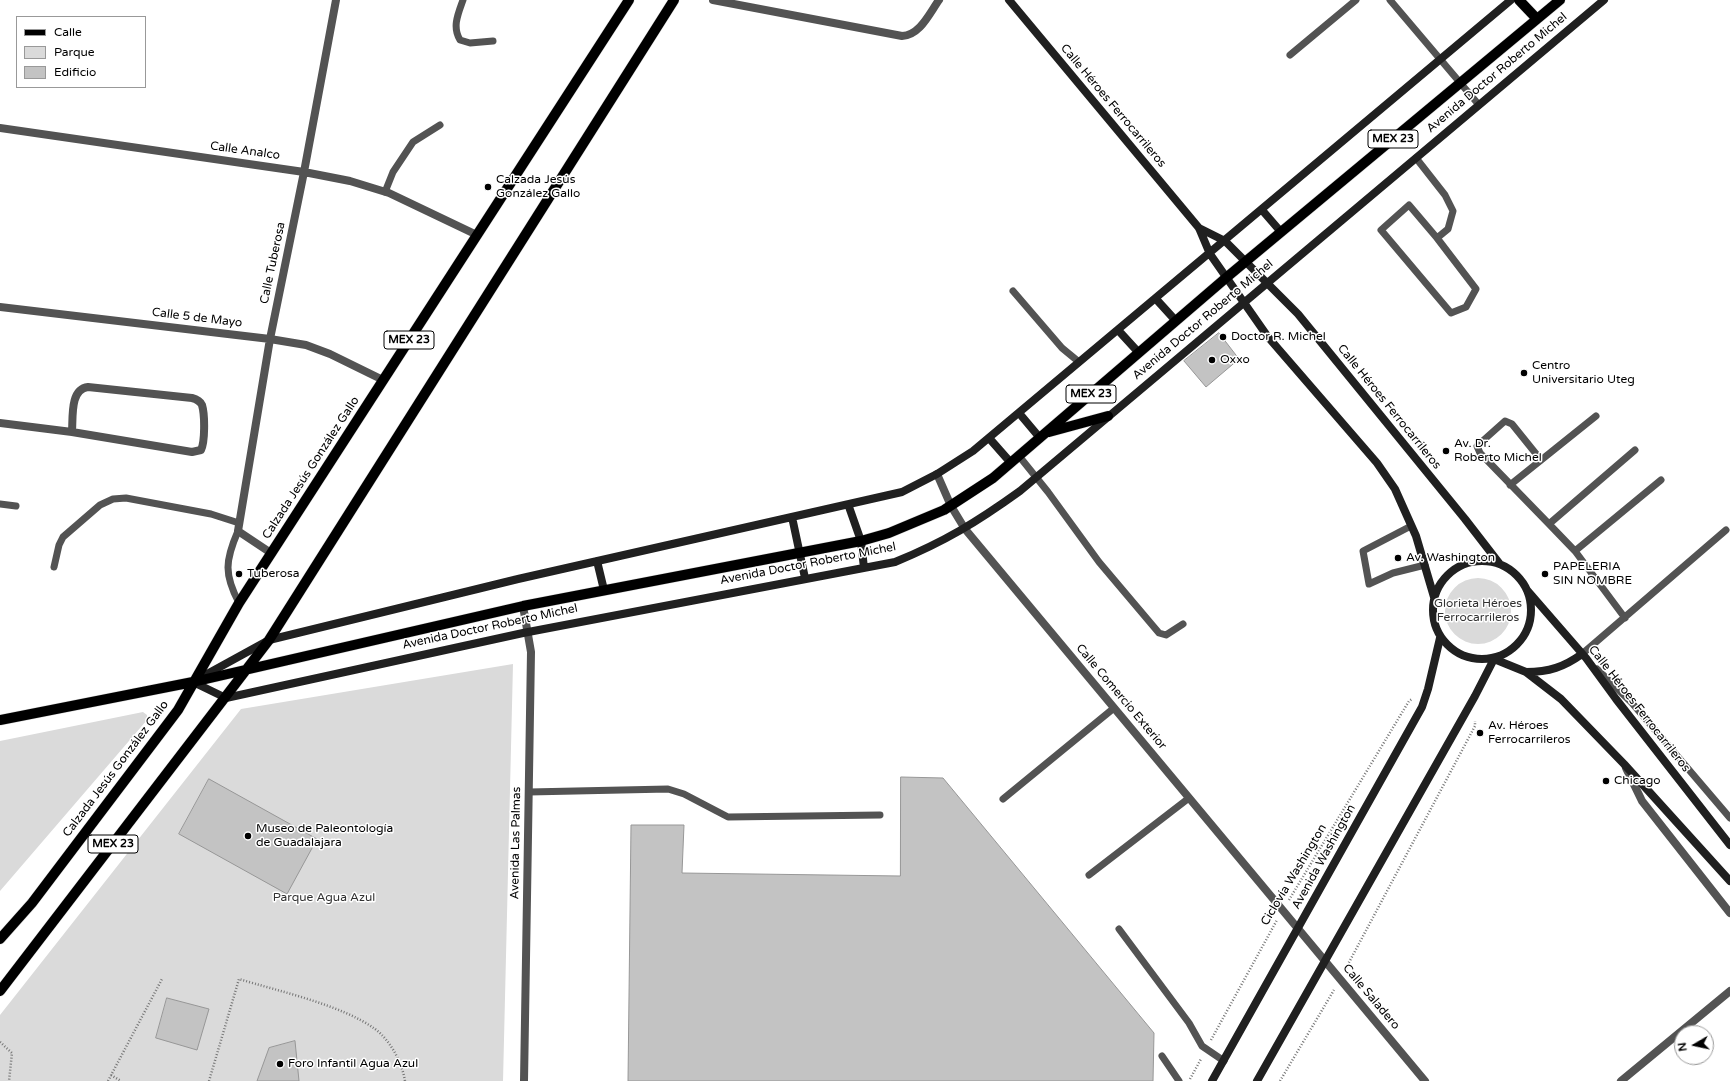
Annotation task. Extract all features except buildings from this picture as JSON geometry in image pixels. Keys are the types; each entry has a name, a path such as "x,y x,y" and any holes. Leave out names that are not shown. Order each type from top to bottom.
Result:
{"main road":[{"name":"Calzada Jesús González Gallo","path":"0,939 32,903 178,710 192,682 239,603 629,0"},
{"name":"MEX 23","path":"0,990 226,698 269,640 674,0"},
{"name":"Calle Héroes Ferrocarrileros","path":"1009,0 1199,228 1210,254 1268,337 1377,463 1395,489 1412,526 1434,597"},
{"name":"Avenida Doctor Roberto Michel","path":"192,682 269,640 597,561 902,492 937,474 973,451 989,438 1511,0"},
{"path":"1519,0 1537,19"},
{"name":"Avenida Doctor Roberto Michel","path":"0,720 192,682 523,606 861,541 889,533 920,521 970,495 1011,463 1281,232 1560,0"},
{"name":"Avenida Doctor Roberto Michel","path":"226,698 528,632 895,562 932,547 986,515 1036,477 1604,0"},
{"path":"1262,210 1281,232"},
{"name":"Calle Héroes Ferrocarrileros","path":"1199,228 1225,241 1247,261 1298,314 1499,563"},
{"path":"1156,299 1176,321"},
{"path":"1118,330 1139,353"},
{"path":"1019,413 1044,435 1108,416"},
{"path":"989,438 1011,463"},
{"path":"848,504 861,541 864,568"},
{"path":"792,517 801,552 805,578"},
{"path":"1482,560 1499,563 1520,578 1527,590 1531,611 1526,632 1518,644 1507,653 1494,659 1479,660 1464,657 1450,649 1440,638 1434,625 1432,611 1434,597 1441,582 1452,570 1466,562 1482,560"},
{"path":"597,561 604,590"},
{"name":"Calle Héroes Ferrocarrileros","path":"1527,590 1584,656 1730,845"},
{"name":"Avenida Washington","path":"1212,1081 1422,707 1428,689 1440,638"},
{"path":"1526,672 1540,672 1559,669 1584,656"},
{"path":"1494,659 1526,672 1560,699 1624,764 1730,882"},
{"path":"1257,1081 1324,960 1475,696 1494,659"},
{"path":"192,682 226,698"}],"street":[{"name":"Calle Tuberosa","path":"239,527 270,339 304,172 336,0"},
{"path":"714,0 902,36 910,36 916,32 939,0"},
{"name":"Calle Analco","path":"0,128 350,180 385,192 477,235"},
{"name":"Calle 5 de Mayo","path":"0,306 270,339 306,345 330,354 383,380"},
{"path":"0,423 72,432 192,452 201,450 204,443 202,405 198,400 192,398 82,387 75,397 72,432"},
{"name":"Calle Comercio Exterior","path":"937,474 951,506 965,528 1298,928"},
{"path":"239,527 271,553"},
{"name":"Avenida Las Palmas","path":"523,606 531,652 524,1081"},
{"path":"1624,764 1642,801 1730,913"},
{"name":"Calle Saladero","path":"1298,928 1425,1081"},
{"path":"1621,1081 1730,991"}],"lane":[{"path":"463,0 456,21 455,32 460,40 470,42 493,41"},
{"path":"1290,54 1356,0"},
{"path":"1390,0 1479,105"},
{"path":"385,192 393,172 413,142 440,125"},
{"path":"1416,158 1445,195 1453,211 1448,229 1437,238"},
{"path":"1409,205 1437,238 1476,289 1466,307 1451,313 1381,230 1409,205"},
{"path":"1013,291 1062,348 1078,362"},
{"path":"1510,485 1596,416"},
{"path":"1541,460 1512,424 1505,421 1477,446 1480,453 1575,551 1625,618"},
{"path":"1550,524 1636,450"},
{"path":"1019,456 1099,562 1159,633 1166,635 1182,624"},
{"path":"1575,551 1661,480"},
{"path":"54,567 59,545 63,537 100,505 113,499 126,498 211,514 239,527"},
{"path":"0,504 16,506"},
{"path":"1412,526 1363,551 1369,584 1393,573 1425,565"},
{"name":"Calle Tuberosa","path":"239,527 227,561 227,574 230,587 239,603"},
{"path":"1726,530 1625,618 1584,656 1632,703 1730,818"},
{"path":"1003,799 1114,708"},
{"path":"529,792 668,789 684,794 728,817 880,816"},
{"path":"1089,874 1189,798"},
{"path":"1119,929 1189,1023 1202,1046 1224,1061"},
{"path":"1162,1056 1179,1081"}],"path":[{"name":"Ciclovía Washington","path":"1189,1081 1283,910 1409,701 1428,689"},
{"path":"1280,1081 1340,979 1475,726 1475,718"},
{"path":"108,1081 162,979"},
{"path":"209,1081 239,979 340,1011 375,1029 392,1047 405,1081"},
{"path":"0,1042 12,1053 8,1081"},
{"path":"111,1075 121,1081"}],"green space":[{"name":"Glorieta Héroes Ferrocarrileros","path":"1472,578 1484,578 1496,583 1506,593 1511,605 1509,624 1496,639 1484,644 1472,644 1460,639 1450,629 1445,617 1445,605 1450,593 1460,583"},
{"name":"Parque Agua Azul","path":"513,664 503,1081 0,1081 0,1015 241,709"},
{"path":"143,712 147,715 147,720 0,891 0,741"}],"place":[{"name":"Calzada Jesús González Gallo","path":"488,187"},
{"name":"Doctor R. Michel","path":"1223,337"},
{"name":"Oxxo","path":"1212,360"},
{"name":"Centro Universitario Uteg","path":"1524,373"},
{"name":"Av. Dr. Roberto Michel","path":"1446,451"},
{"name":"Av. Washington","path":"1398,558"},
{"name":"Tuberosa","path":"239,574"},
{"name":"PAPELERIA SIN NOMBRE","path":"1545,574"},
{"name":"Av. Héroes Ferrocarrileros","path":"1480,733"},
{"name":"Chicago","path":"1606,781"},
{"name":"Museo de Paleontología de Guadalajara","path":"248,836"},
{"name":"Foro Infantil Agua Azul","path":"280,1064"}]}
